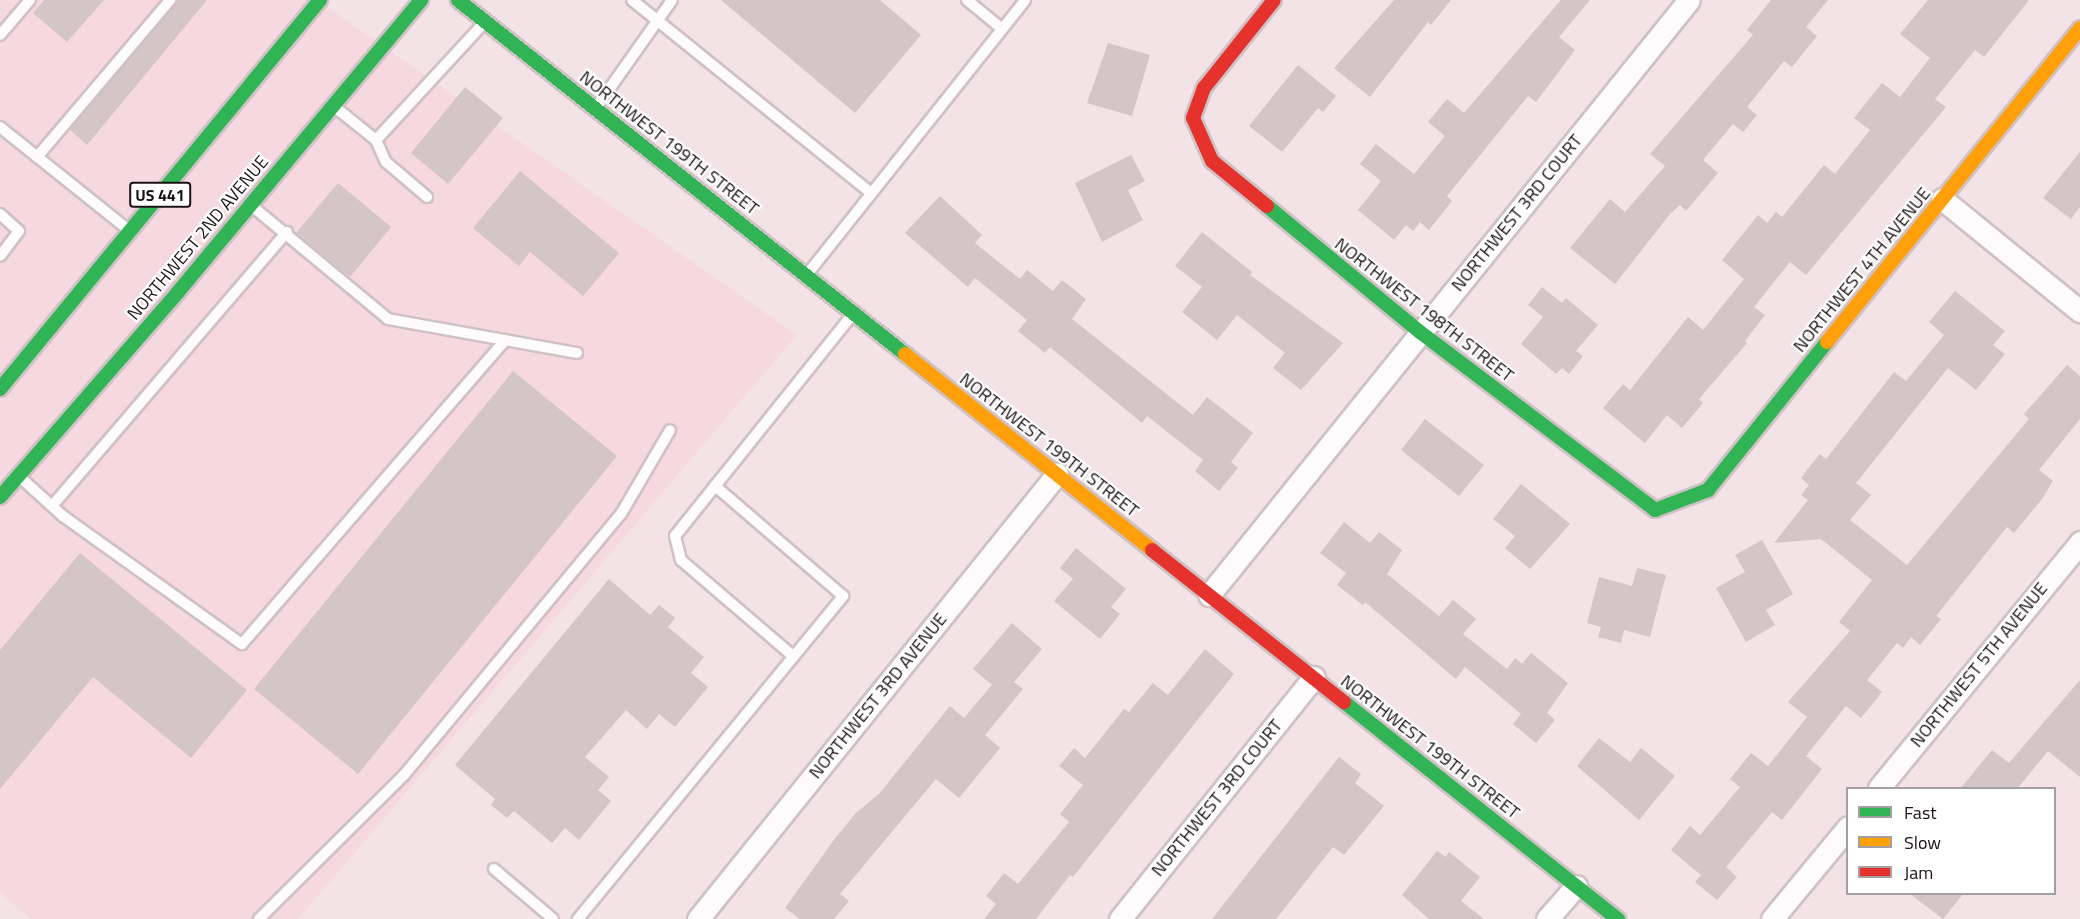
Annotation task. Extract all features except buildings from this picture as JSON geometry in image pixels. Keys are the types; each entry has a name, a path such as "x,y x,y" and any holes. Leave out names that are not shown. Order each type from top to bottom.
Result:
{"main road":[{"name":"US 441","path":"0,389 320,0"},
{"name":"NORTHWEST 2ND AVENUE","path":"0,497 421,0"},
{"name":"NORTHWEST 199TH STREET","path":"458,0 1618,919"},
{"name":"NORTHWEST 198TH STREET","path":"1274,0 1204,88 1193,118 1212,161 1420,332 1655,510"},
{"name":"NORTHWEST 4TH AVENUE","path":"1655,510 1708,490 2080,28"}],"street":[{"name":"NORTHWEST 3RD COURT","path":"1209,595 1689,0"},
{"path":"1942,200 2080,311"},
{"name":"NORTHWEST 3RD AVENUE","path":"698,919 1058,474"},
{"name":"NORTHWEST 5TH AVENUE","path":"1881,787 2080,542"},
{"name":"NORTHWEST 3RD COURT","path":"1120,919 1314,677"},
{"path":"1772,919 1846,829"},
{"path":"1547,919 1576,886"}],"lane":[{"path":"0,34 30,0"},
{"path":"37,157 170,0"},
{"path":"632,0 871,193"},
{"path":"595,108 672,0"},
{"path":"967,0 1002,29"},
{"path":"806,275 1025,0"},
{"path":"376,140 485,21"},
{"path":"333,106 376,140 386,162 427,197"},
{"path":"0,127 130,231"},
{"path":"250,204 287,232 388,319 577,353"},
{"path":"0,214 19,231 0,256"},
{"path":"52,506 287,232"},
{"path":"793,656 681,560 675,536 854,312"},
{"path":"18,476 52,506 242,644 505,340"},
{"path":"260,919 404,775 621,514 670,430"},
{"path":"578,919 843,596 715,486"},
{"path":"494,868 553,919"}],"shaded area":[{"path":"0,0 317,0 797,335 298,919 31,919 0,893"}],"traffic: fast":[{"path":"0,389 320,0"},
{"path":"0,497 178,292 421,0"},
{"path":"458,0 905,354"},
{"path":"1267,206 1420,332 1655,510 1708,490 1827,342"},
{"path":"1344,702 1618,919"}],"traffic: slow":[{"path":"1827,342 2080,28"},
{"path":"905,354 1152,550"}],"traffic: jam":[{"path":"1267,206 1212,161 1193,118 1204,88 1274,0"},
{"path":"1152,550 1344,702"}]}
